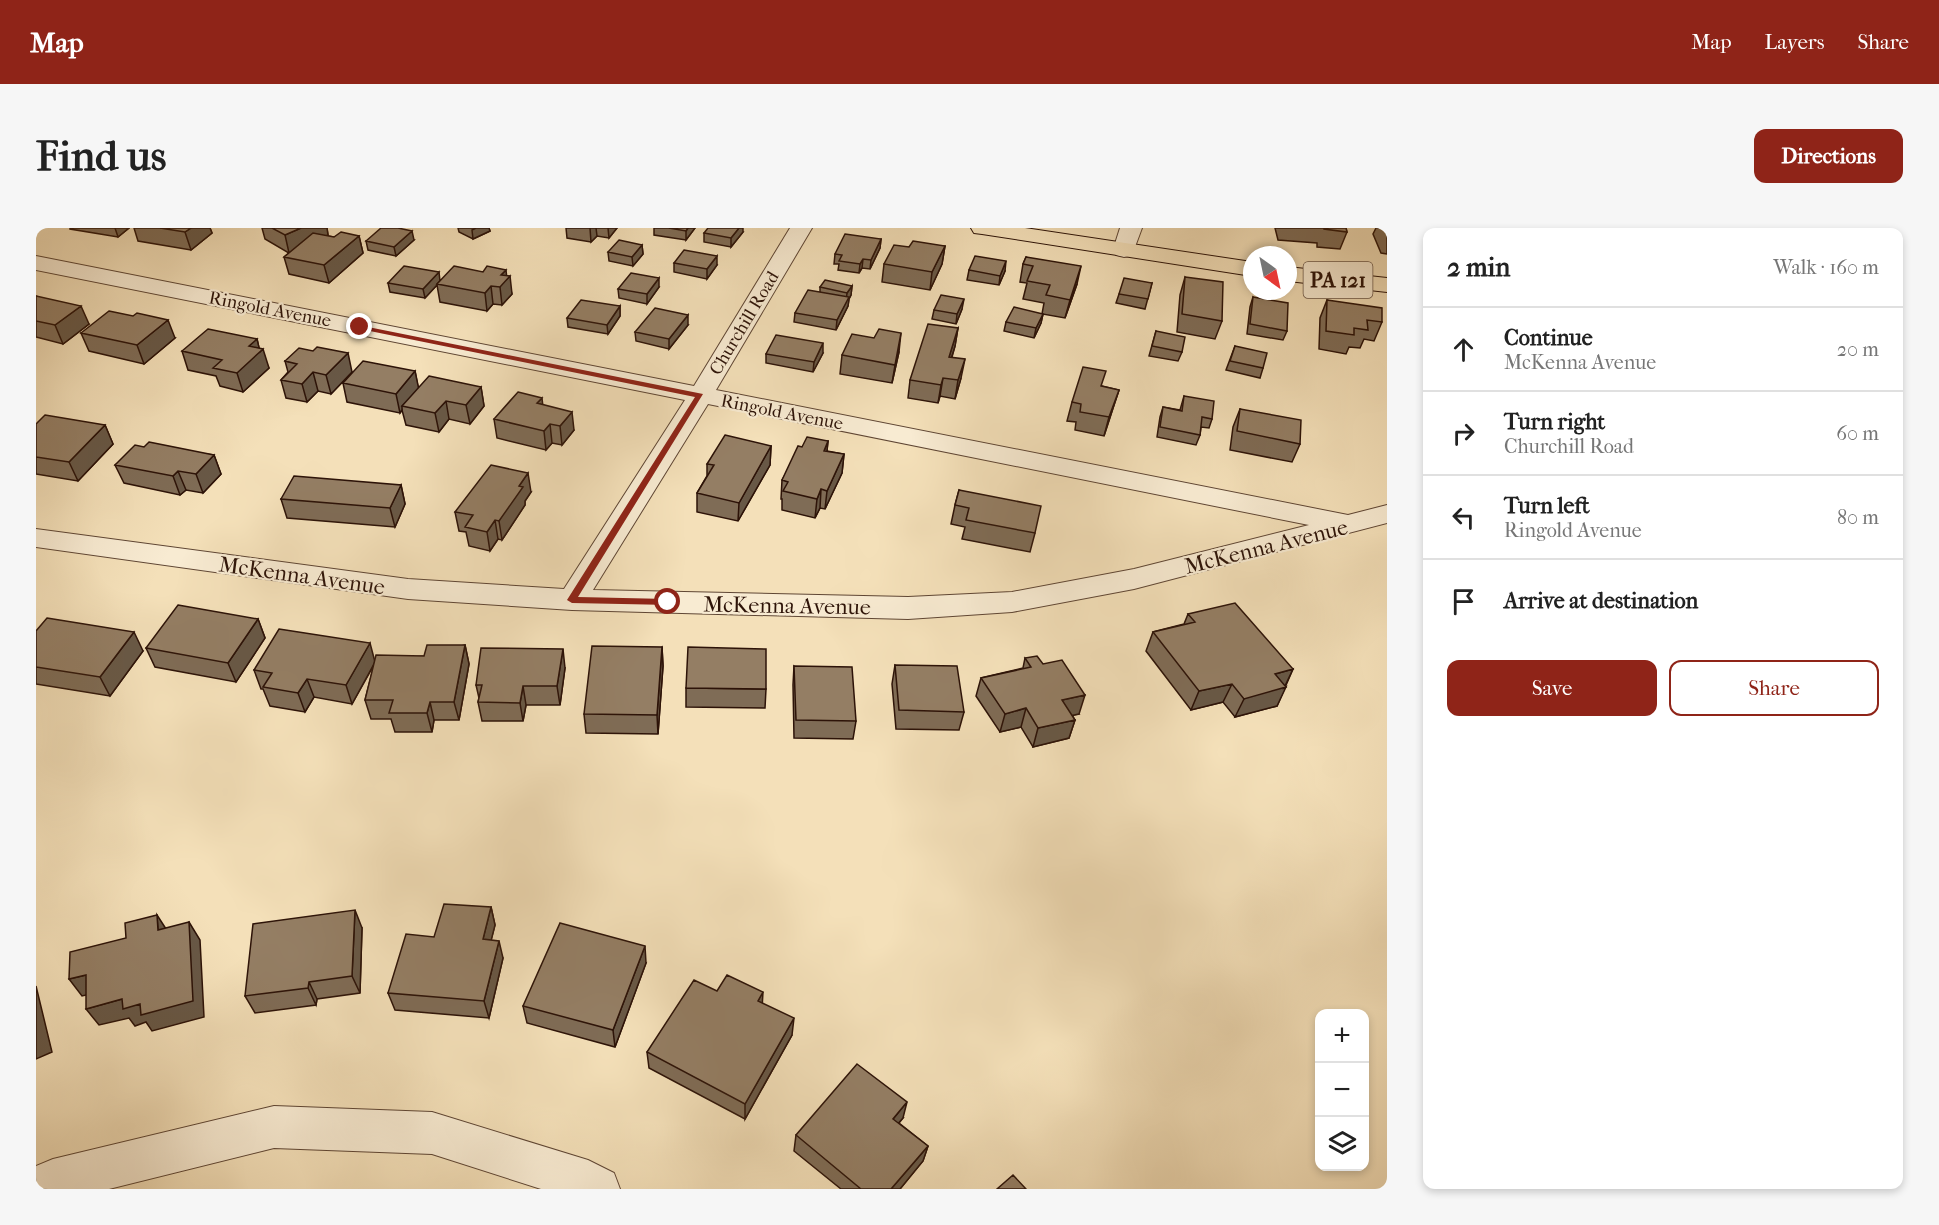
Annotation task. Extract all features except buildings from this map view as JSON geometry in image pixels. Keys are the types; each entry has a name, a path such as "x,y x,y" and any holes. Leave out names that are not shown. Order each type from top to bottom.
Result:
{"main road":[{"path":"982,228 1243,268"},
{"name":"PA 121","path":"1297,275 1387,285"}],"street":[{"name":"Churchill Road","path":"572,600 700,396 801,228"},
{"path":"1124,250 1131,228"},
{"name":"Ringold Avenue","path":"36,263 1351,524"},
{"name":"McKenna Avenue","path":"36,538 408,589 572,600 908,608 1012,602 1134,579 1387,514"},
{"path":"37,1189 52,1181 274,1127 432,1133 588,1182 598,1189"}],"route":[{"path":"360,327 700,396 572,600 668,602"}]}
